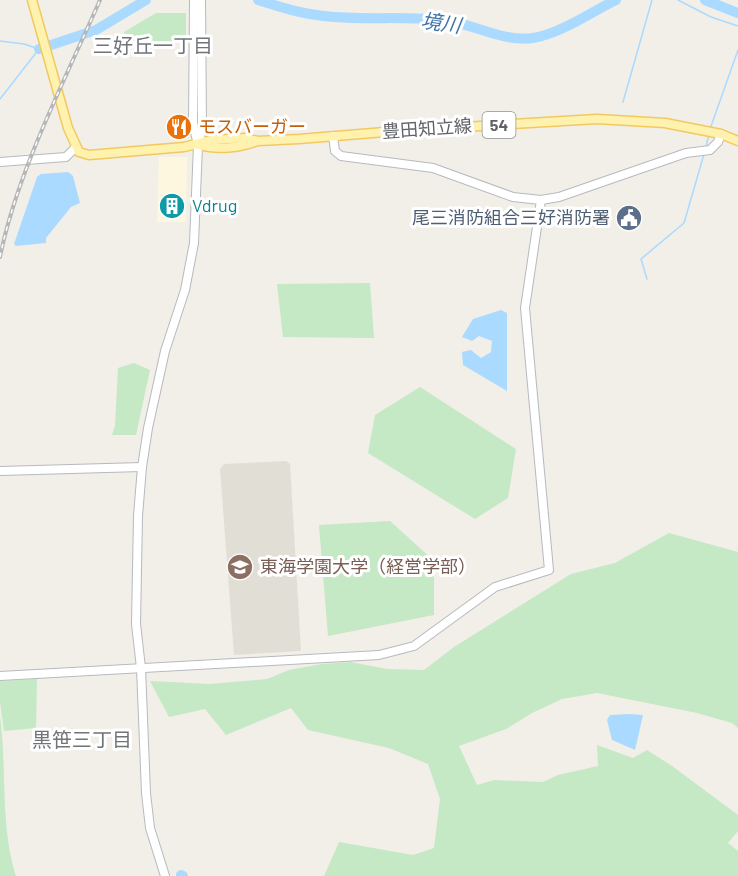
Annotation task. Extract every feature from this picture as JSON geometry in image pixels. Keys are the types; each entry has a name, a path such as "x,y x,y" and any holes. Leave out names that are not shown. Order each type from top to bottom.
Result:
{"main road":[{"path":"32,0 76,147"},
{"name":"豊田知立線","path":"76,147 79,152 89,155 198,145 216,148 247,145 258,141 597,119 665,123 721,134 738,141"}],"street":[{"path":"194,0 193,125 198,145"},
{"path":"165,876 150,828 146,794 141,668 136,624 136,560 141,467 160,373 184,290 194,243 198,145 202,129 201,0"},
{"path":"333,136 335,152 341,156 432,168 513,197 541,200 567,194 686,153 710,150 718,142 721,134"},
{"path":"0,162 66,157 76,147"},
{"path":"0,676 379,655 414,646 495,587 549,570 525,308 541,200"},
{"path":"0,471 141,467"}],"shaded area":[{"path":"159,157 187,157 186,222 157,222"},
{"name":"東海学園大学（経営学部）","path":"286,461 290,464 301,651 234,655 220,469 224,464"}],"green space":[{"path":"156,13 186,13 186,35 183,41 127,41 124,32"},
{"path":"370,283 374,338 283,337 277,284"},
{"path":"134,363 150,370 136,435 112,435 115,426 118,368"},
{"path":"420,387 516,449 508,498 475,519 368,453 375,415"},
{"path":"390,521 434,561 434,615 328,636 319,525"},
{"path":"669,533 738,552 738,728 732,723 697,713 597,693 562,699 532,713 506,729 459,746 477,785 494,780 543,782 558,775 598,766 597,745 633,758 647,750 738,815 738,831 728,843 738,851 738,876 324,876 339,842 413,855 434,848 440,799 428,764 389,748 308,730 291,708 226,735 205,709 169,717 150,681 210,684 267,679 289,670 350,662 387,669 424,670 454,647 571,574 615,563"},
{"path":"37,679 36,728 4,731 0,681"},
{"path":"0,716 8,837 16,876 0,876"}],"water":[{"path":"68,172 73,176 80,203 71,207 46,238 46,243 16,246 14,244 37,177 41,174"},
{"path":"501,310 507,313 507,391 463,365 462,352 471,350 481,358 491,352 492,341 479,336 472,341 462,337 473,319"},
{"path":"610,715 643,715 635,750 612,740 607,720"}],"waterway":[{"name":"境川","path":"39,49 96,30 146,0"},
{"name":"境川","path":"258,0 299,12 324,16 448,21 522,39 554,32 616,0"},
{"path":"623,102 652,0"},
{"path":"678,0 711,17 738,26"},
{"name":"境川","path":"705,0 738,13"},
{"name":"境川","path":"0,41 24,44 39,49 0,99"},
{"path":"710,129 738,50"},
{"path":"706,147 709,134"},
{"path":"647,279 641,259 684,223 704,154"}],"railway":[{"path":"0,257 18,192 30,159 100,0"}],"place":[{"name":"モスバーガー","path":"179,127"},
{"name":"Vdrug","path":"172,206"},
{"name":"尾三消防組合三好消防署","path":"629,218"},
{"name":"東海学園大学（経営学部）","path":"240,567"}],"district":[{"name":"三好丘一丁目","path":"153,46"},
{"name":"黒笹三丁目","path":"82,740"}]}
